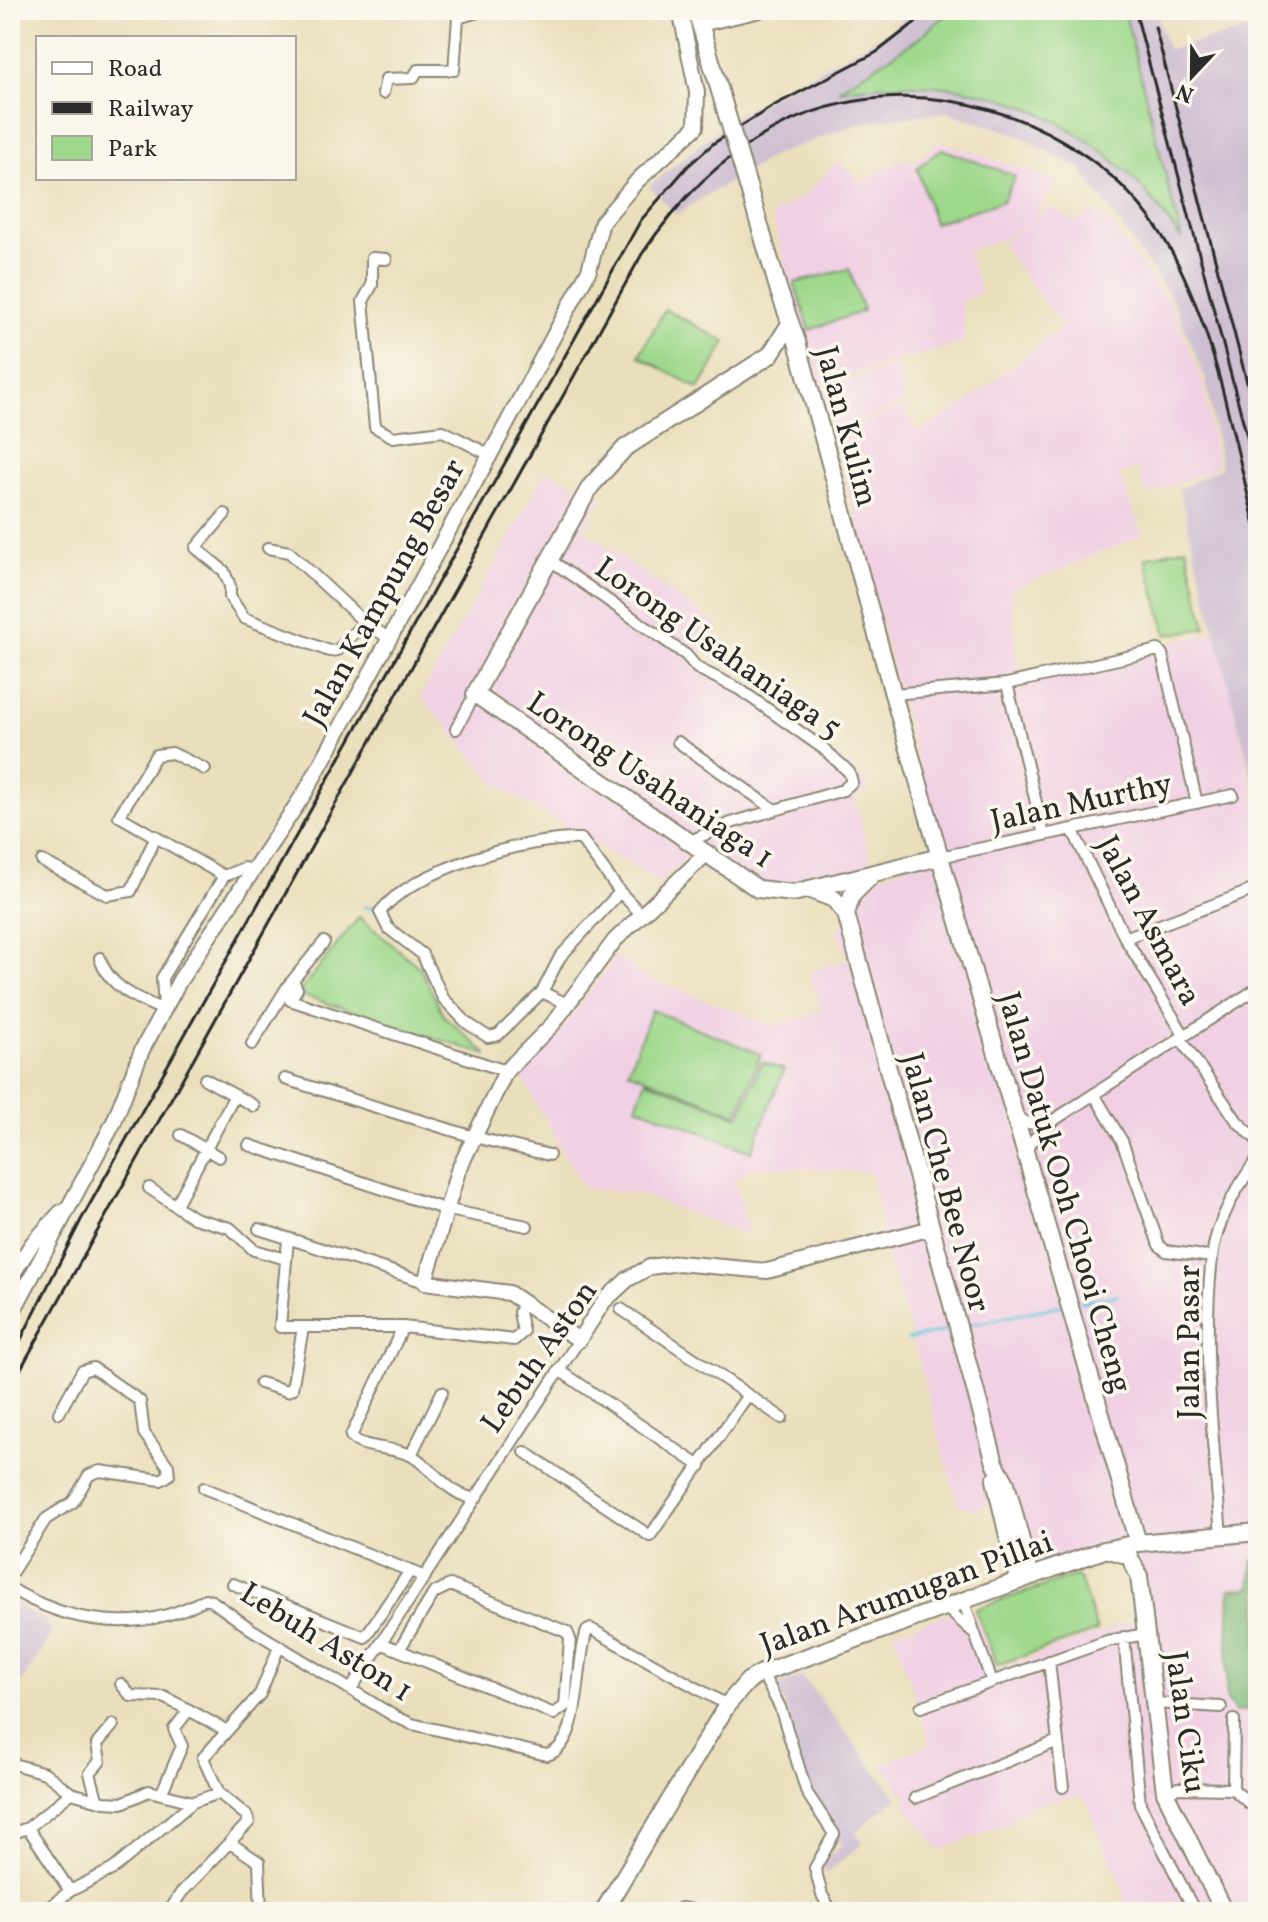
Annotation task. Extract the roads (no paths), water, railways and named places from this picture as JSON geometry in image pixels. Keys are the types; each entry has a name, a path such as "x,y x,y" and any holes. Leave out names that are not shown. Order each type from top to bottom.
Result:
{"main road":[{"name":"Jalan Kulim","path":"700,24 790,324 940,857"},
{"path":"475,694 590,487 625,448 770,355 790,324"},
{"path":"770,355 787,354 804,378"},
{"name":"Lorong Usahaniaga 1","path":"475,694 758,889 782,894 805,890 940,857"},
{"name":"Jalan Datuk Ooh Chooi Cheng","path":"940,857 1138,1543"},
{"path":"805,890 828,895 846,914 857,889 880,872"},
{"name":"Jalan Che Bee Noor","path":"846,914 995,1463 995,1484 1024,1577"},
{"name":"Jalan Arumugan Pillai","path":"603,1912 727,1705 748,1681 762,1673 944,1606 1104,1550 1138,1543 1258,1532"},
{"path":"1139,1576 1147,1556 1170,1541"},
{"path":"1104,1550 1129,1556 1139,1576"},
{"name":"Jalan Ciku","path":"1139,1576 1165,1792 1172,1813 1224,1912"}],"street":[{"path":"383,93 386,79 413,78 418,70 454,70 458,18 484,10"},
{"name":"Jalan Kampung Besar","path":"10,1317 113,1124 142,1050 164,1010 306,791 490,455 589,270 606,215 638,180 696,127 697,92 680,10"},
{"path":"700,24 760,10"},
{"path":"386,259 372,258 372,285 363,301 375,427 393,437 443,431 490,455"},
{"path":"225,514 196,548 224,571 230,586 230,597 244,618 329,651 338,650 364,622"},
{"path":"268,548 289,552 364,622 390,639"},
{"name":"Lorong Usahaniaga 5","path":"550,560 686,655 697,668 739,689 824,749 849,772 852,782 843,790 775,810"},
{"path":"893,694 1007,684 1158,650 1162,654 1197,803"},
{"path":"1007,684 1044,835"},
{"path":"456,729 475,694"},
{"path":"678,742 775,810"},
{"path":"205,769 172,753 156,755 119,816 224,876"},
{"name":"Jalan Murthy","path":"940,857 1233,795"},
{"path":"688,842 731,823 775,810"},
{"name":"Jalan Asmara","path":"1072,829 1125,938 1182,1036 1237,1121 1258,1141"},
{"path":"42,861 107,895 116,896 131,891 156,836"},
{"path":"620,892 560,957 542,992 498,1035 488,1037 467,1023 443,998 422,954 388,928 380,912 401,891 457,863 562,838 581,839 620,892 642,915"},
{"path":"425,1282 444,1209 506,1071 552,1025 565,1003 615,940 705,855"},
{"path":"100,958 102,967 126,992 164,1010 162,978 224,876 244,868 253,870"},
{"path":"1125,938 1258,888"},
{"path":"252,1044 293,980 324,942"},
{"path":"293,980 297,989 290,1000 506,1071"},
{"path":"1026,1153 1030,1143 1054,1120 1258,988"},
{"path":"542,992 565,1003"},
{"path":"205,1079 254,1106"},
{"path":"285,1079 474,1137 549,1155"},
{"path":"1094,1094 1122,1141 1159,1245 1166,1251 1212,1257"},
{"path":"176,1205 235,1095"},
{"path":"1014,1111 1027,1123 1054,1120"},
{"path":"181,1135 219,1157"},
{"path":"249,1145 444,1209 527,1226"},
{"name":"Jalan Pasar","path":"1221,1536 1207,1334 1212,1257 1228,1205 1258,1158"},
{"path":"149,1188 201,1221 230,1228 254,1250 286,1259"},
{"name":"Jalan Kampung Besar","path":"10,1278 43,1230 72,1200"},
{"name":"Lebuh Aston","path":"351,1689 604,1301 628,1279 650,1267 678,1263 767,1271 932,1228"},
{"path":"259,1229 425,1282 509,1293 579,1340"},
{"path":"288,1239 280,1327 403,1327 514,1340 523,1332 519,1312 523,1303"},
{"path":"621,1309 782,1418"},
{"path":"403,1327 351,1436 361,1445 391,1447 411,1455 459,1493 476,1498"},
{"path":"260,1383 287,1391 292,1389 303,1328"},
{"path":"10,1575 46,1519 73,1502 89,1475 100,1471 161,1480 169,1475 168,1466 144,1433 140,1401 93,1368 82,1371 59,1413"},
{"path":"559,1370 700,1466"},
{"path":"411,1455 442,1392"},
{"path":"525,1452 650,1536 748,1395"},
{"path":"204,1488 425,1577"},
{"path":"233,1584 365,1637 410,1571"},
{"path":"381,1643 554,1714 565,1706 569,1648 567,1632 450,1585 441,1587 399,1650"},
{"name":"Lebuh Aston 1","path":"10,1588 55,1611 103,1621 134,1622 205,1599 212,1601 279,1647 412,1724 547,1755 555,1753 570,1729 575,1709 578,1661 587,1631 591,1629 727,1705"},
{"path":"963,1600 992,1682"},
{"path":"944,1606 973,1633"},
{"path":"921,1707 1049,1661 1124,1637 1146,1634"},
{"path":"1124,1637 1140,1804 1195,1912"},
{"path":"169,1912 181,1893 230,1843 249,1818 219,1793 203,1758 260,1694 279,1647"},
{"path":"1049,1661 1063,1787"},
{"path":"762,1673 780,1707 807,1793 834,1834 815,1868 822,1895 832,1912"},
{"path":"121,1684 131,1696 164,1697 227,1731"},
{"path":"1154,1703 1221,1707"},
{"path":"162,1792 182,1746 174,1729 189,1710"},
{"path":"1233,1789 1234,1720"},
{"path":"97,1799 90,1773 100,1761 97,1744 113,1725"},
{"path":"915,1798 1058,1741"},
{"path":"10,1763 45,1773 71,1793 97,1799 122,1803 149,1791 193,1802"},
{"path":"1165,1792 1178,1788 1233,1789 1258,1811"},
{"path":"10,1834 28,1828 71,1793"},
{"path":"43,1912 70,1891 113,1869 193,1802 219,1793"},
{"path":"28,1828 70,1891"},
{"path":"230,1843 259,1862 261,1912"},
{"path":"677,1912 681,1908 692,1910"}],"waterway":[{"path":"364,907 380,907"},
{"path":"1081,1302 1118,1295"},
{"path":"974,1324 1063,1305"},
{"path":"908,1339 946,1331"}],"railway":[{"path":"10,1361 81,1220 641,220 687,167 714,143 773,106 877,52 931,10"},
{"path":"1135,10 1258,478"},
{"path":"1155,27 1258,425"},
{"path":"10,1388 642,254 686,198 737,152 778,127 829,107 883,98 937,99 991,110 1042,130 1089,158 1130,194 1163,237 1181,269 1221,382 1258,537"}]}
